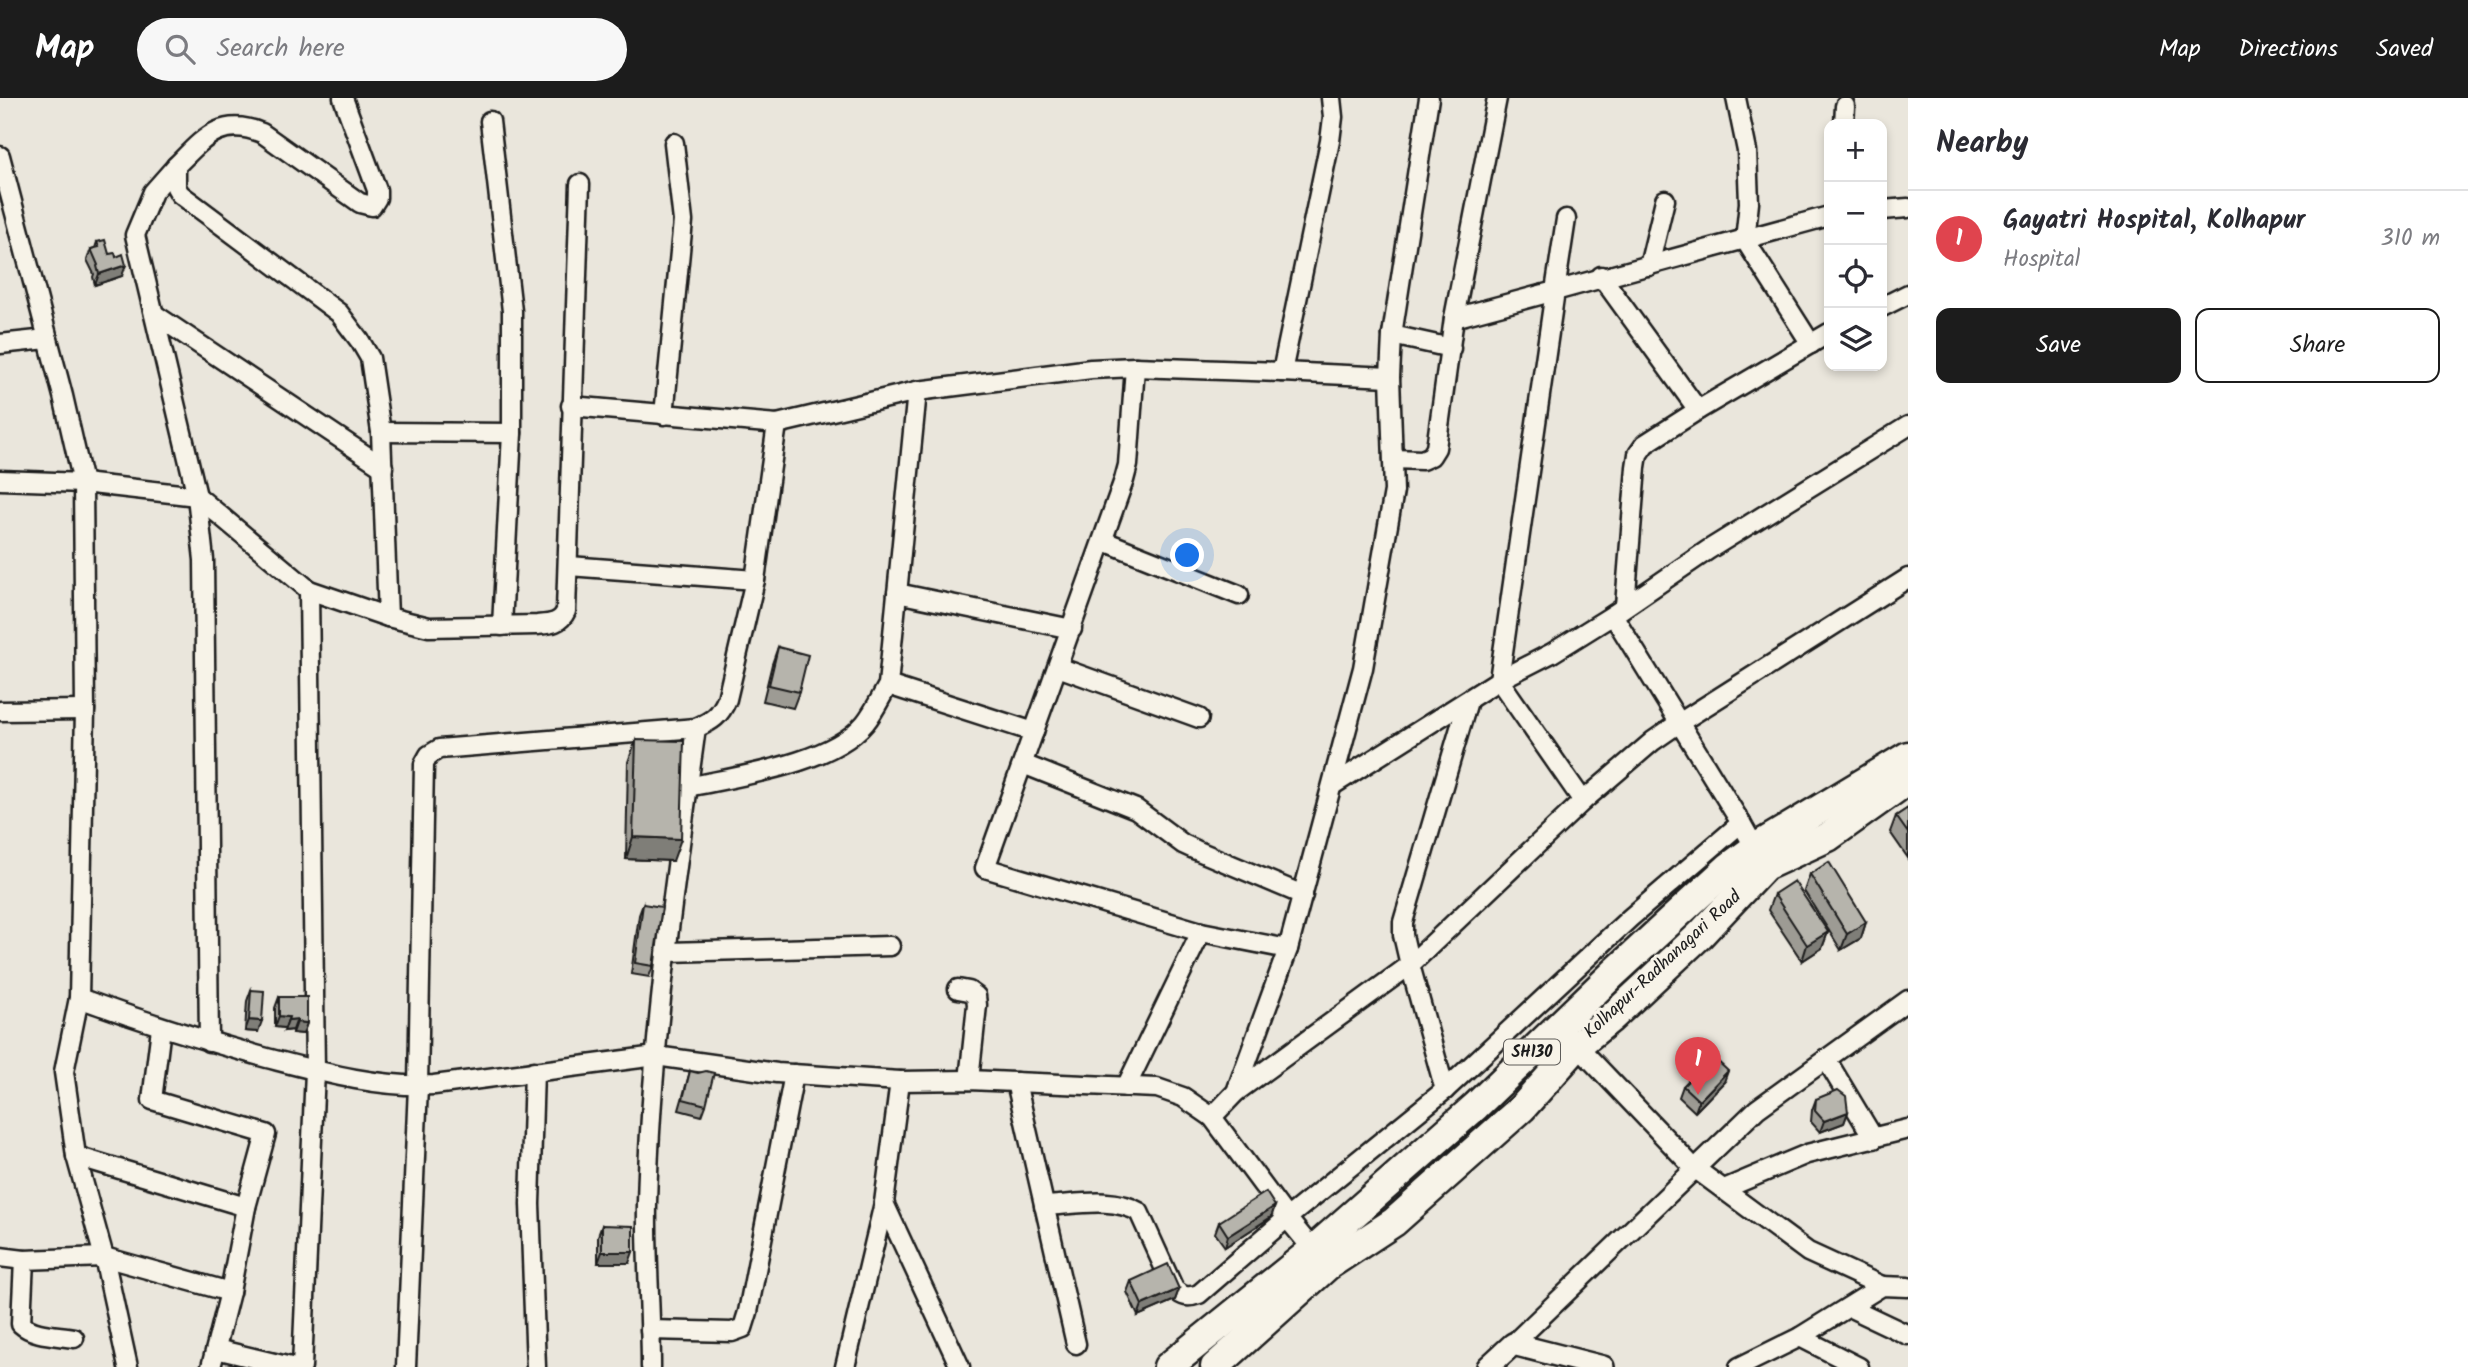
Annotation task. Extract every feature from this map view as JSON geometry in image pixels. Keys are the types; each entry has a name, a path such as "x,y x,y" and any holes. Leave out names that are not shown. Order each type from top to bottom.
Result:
{"main road":[{"path":"1760,857 1908,756"},
{"name":"Kolhapur-Radhanagari Road","path":"1214,1367 1320,1258 1394,1222 1522,1108 1568,1036 1610,1019 1700,935 1760,857 1828,837 1908,780"},
{"path":"1168,1367 1320,1258"}],"street":[{"path":"209,1042 204,560 197,496 135,234 153,192 176,166 225,126 248,128 262,133 360,203 372,206 377,198 377,190 343,98"},
{"path":"1282,372 1330,141 1333,117 1331,98"},
{"path":"1236,1092 1288,949 1363,668 1394,491 1390,377 1392,335 1429,98"},
{"path":"1394,458 1422,460 1431,456 1436,448 1454,318 1497,98"},
{"path":"1736,98 1747,151 1749,203 1745,240 1811,344"},
{"path":"1844,119 1845,106"},
{"path":"490,121 512,311 512,433 502,626"},
{"path":"664,415 682,231 682,199 674,143"},
{"path":"0,156 83,483 85,710 79,998 64,1072 76,1156 104,1257 128,1367"},
{"path":"176,166 176,187 180,194 339,313 370,358 381,432 388,617"},
{"path":"0,480 83,483 197,496 309,590 388,617 429,626 537,625 562,619 566,611 569,566 571,406 580,184"},
{"path":"1649,266 1665,200"},
{"path":"1887,210 1908,208"},
{"path":"1454,318 1824,217"},
{"path":"1566,219 1499,680 1583,801"},
{"path":"1601,276 1698,410"},
{"path":"1887,304 1908,294"},
{"path":"154,314 383,467"},
{"path":"1392,335 1451,348"},
{"path":"1760,857 1679,723 1619,610 1638,454 1645,444 1698,410 1824,336"},
{"path":"0,344 47,339"},
{"path":"1135,368 1128,465 1104,541 985,868 1201,932 1288,949"},
{"path":"571,406 777,424 917,391 1091,369 1135,368 1390,377"},
{"path":"688,787 800,762 820,754 866,723 888,685 917,391"},
{"path":"406,1367 418,1086 424,764 429,755 439,749 696,729 714,720 727,699 755,580 777,424"},
{"path":"1333,785 1499,680 1552,653 1708,551 1908,426"},
{"path":"381,432 512,433"},
{"path":"1104,541 1239,595"},
{"path":"569,566 755,580"},
{"path":"1212,1117 1236,1092 1410,965 1583,801 1653,741 1908,578"},
{"path":"302,1367 315,1071 309,590"},
{"path":"897,593 1072,629"},
{"path":"1058,667 1199,718"},
{"path":"888,685 1034,732"},
{"path":"1445,1090 1410,965 1403,922 1468,701"},
{"path":"0,711 85,710"},
{"path":"651,1367 647,1203 656,1056 696,729"},
{"path":"1023,764 1136,809 1196,850 1303,895"},
{"path":"1044,1206 1115,1203 1129,1206 1139,1212 1174,1289 1181,1296 1199,1294 1445,1090 1630,918 1741,823"},
{"path":"1126,1087 1201,932"},
{"path":"668,952 890,946"},
{"path":"958,989 969,991 976,996 977,1004 969,1080"},
{"path":"79,998 161,1028 315,1071 403,1086 656,1056 794,1074 900,1081 969,1080 1157,1088 1183,1097 1212,1117 1287,1219 1320,1258"},
{"path":"1488,1367 1693,1167 1757,1109 1908,1000"},
{"path":"161,1028 152,1100 266,1134 246,1207 230,1292 211,1367"},
{"path":"1568,1036 1693,1167 1808,1252 1882,1286 1908,1287"},
{"path":"1826,1059 1874,1139"},
{"path":"534,1072 530,1204 536,1367"},
{"path":"650,1331 732,1332 743,1328 794,1074"},
{"path":"845,1367 884,1203 900,1081"},
{"path":"1016,1082 1076,1344"},
{"path":"1724,1189 1807,1154 1908,1129"},
{"path":"76,1156 246,1207"},
{"path":"884,1203 960,1367"},
{"path":"0,1257 24,1260 104,1257 230,1292"},
{"path":"24,1260 20,1308 22,1324 38,1332 74,1338"},
{"path":"1739,1367 1800,1337 1882,1286"},
{"path":"1849,1307 1908,1335"},
{"path":"1800,1337 1859,1367"},
{"path":"1513,1344 1603,1367"},
{"path":"216,1349 291,1367"}],"building":[{"path":"105,240 109,254 115,253 116,257 123,254 126,265 99,274 91,249 99,247 97,242"},
{"path":"778,647 808,655 799,692 769,685"},
{"path":"636,740 684,741 681,839 633,837"},
{"path":"1908,808 1908,833 1896,816"},
{"path":"1829,862 1866,922 1847,934 1810,874"},
{"path":"1794,881 1828,932 1807,945 1774,894"},
{"path":"643,904 662,907 653,966 635,963"},
{"path":"251,990 264,991 262,1021 249,1020"},
{"path":"279,997 307,997 307,1023 279,1016"},
{"path":"1712,1056 1728,1071 1699,1101 1683,1086"},
{"path":"690,1071 714,1073 706,1105 683,1099"},
{"path":"1838,1090 1846,1096 1848,1112 1824,1121 1815,1111 1816,1099"},
{"path":"1266,1192 1275,1206 1228,1236 1219,1222"},
{"path":"602,1225 633,1226 633,1252 602,1252"},
{"path":"1168,1264 1179,1289 1142,1305 1131,1281"}],"place":[{"name":"Gayatri Hospital, Kolhapur","path":"1698,1095"}]}
